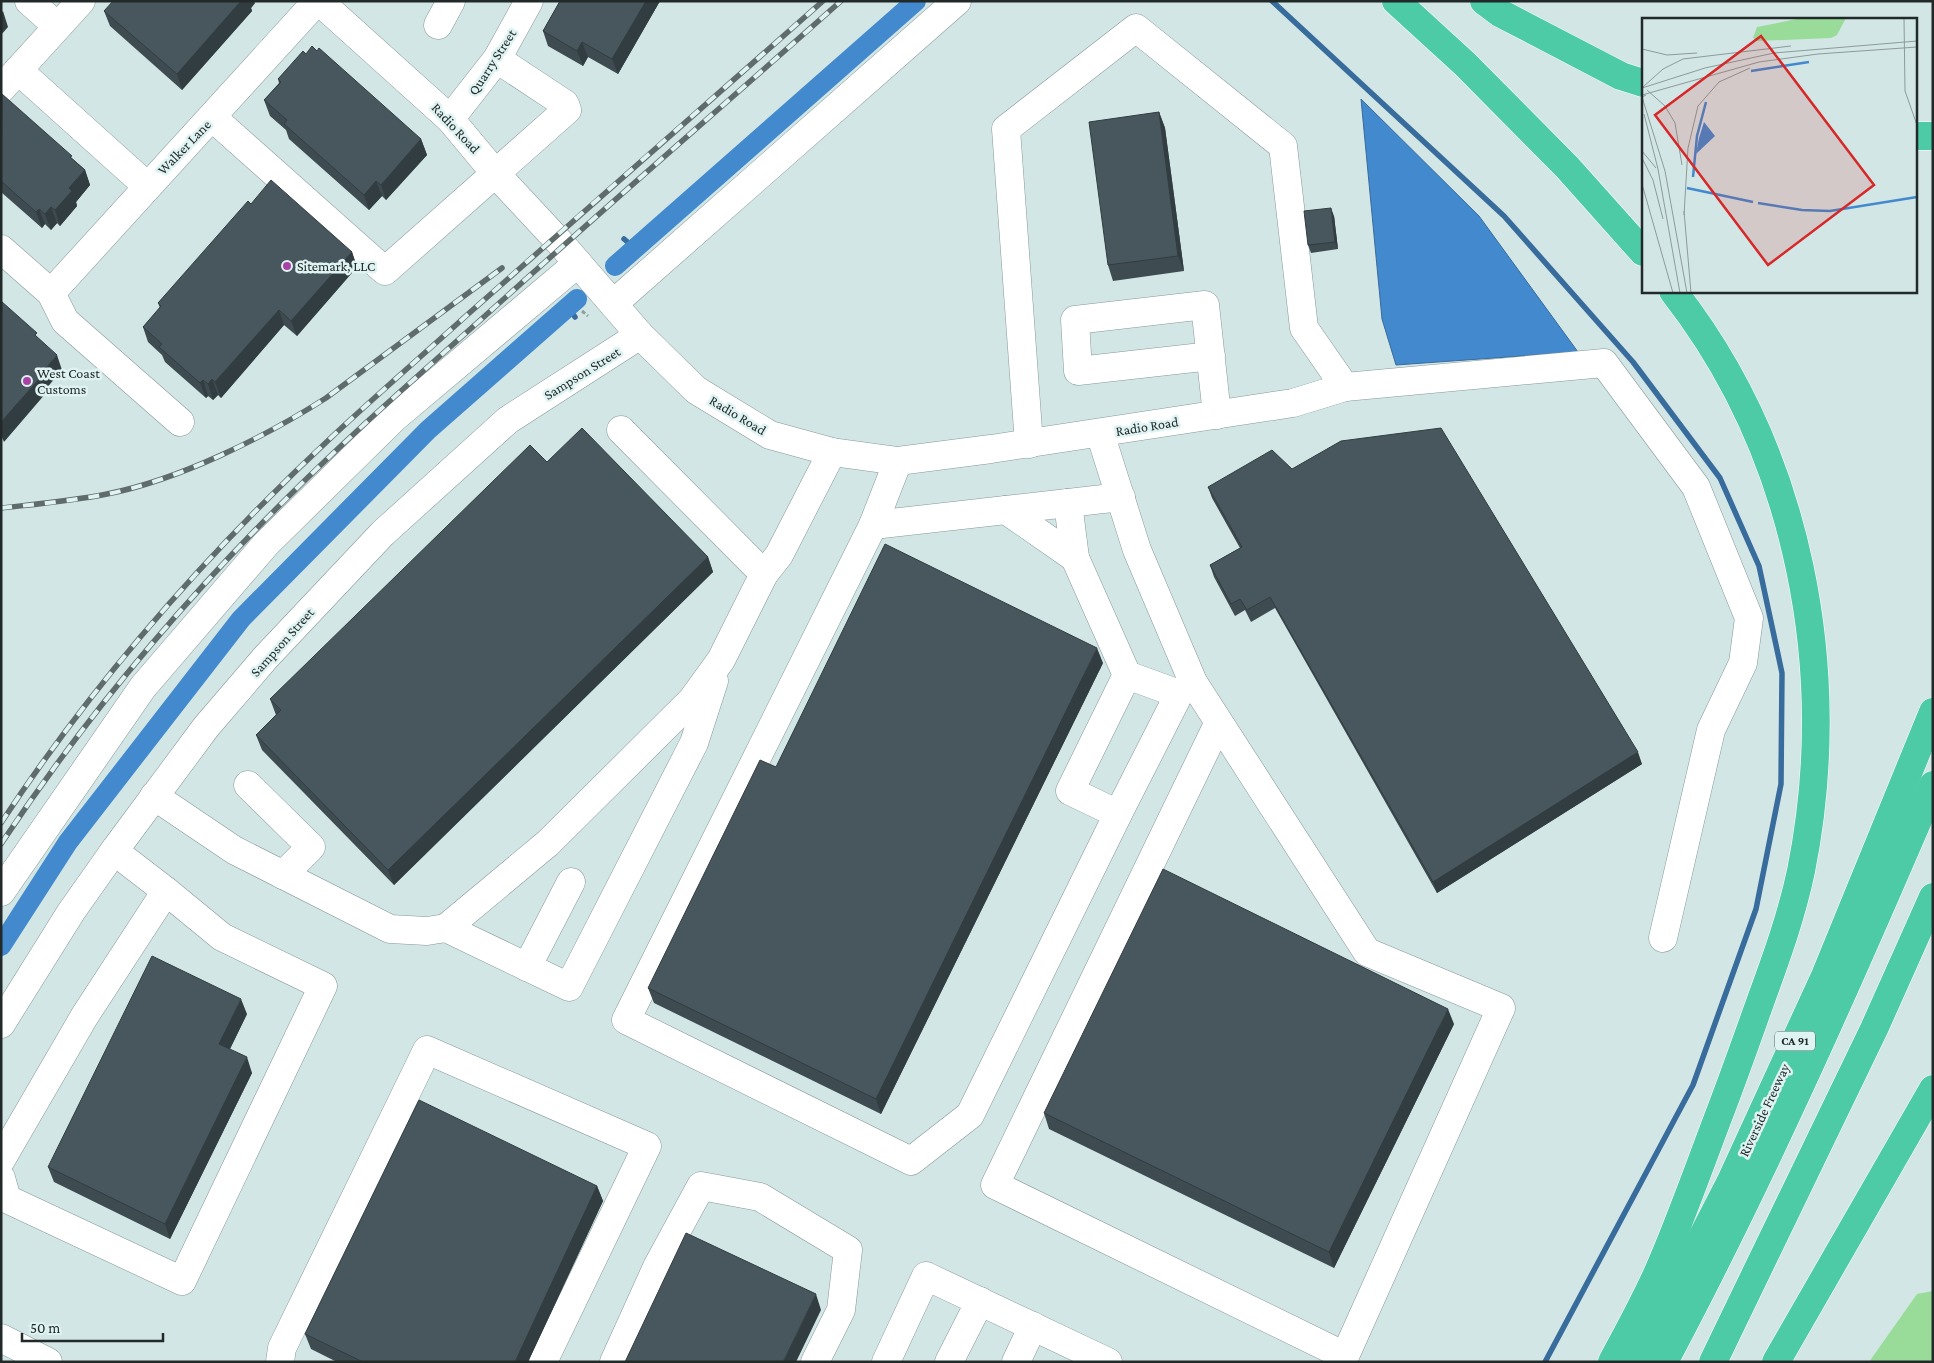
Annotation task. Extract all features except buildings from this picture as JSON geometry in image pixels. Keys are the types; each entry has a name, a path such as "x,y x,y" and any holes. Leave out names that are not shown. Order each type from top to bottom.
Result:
{"highway":[{"path":"1396,1 1465,64 1560,160 1642,251"},
{"path":"1484,1 1500,13 1621,76 1642,83"},
{"path":"1916,136 1933,136"},
{"path":"1612,1362 1661,1266 1732,1083 1771,972 1800,873 1812,803 1815,733 1812,666 1807,602 1794,540 1773,469 1745,404 1690,312 1675,292"},
{"name":"Riverside Freeway","path":"1638,1362 1730,1183 1825,976 1933,712"},
{"path":"1664,1362 1775,1145 1866,942 1933,785"},
{"path":"1713,1362 1866,1046 1933,897"},
{"path":"1776,1362 1933,1089"},
{"path":"1830,1270 1933,1121"}],"street":[{"path":"29,1 57,26"},
{"path":"81,1 10,80 147,186"},
{"name":"Walker Lane","path":"51,294 147,186 213,118 318,1"},
{"name":"Radio Road","path":"318,1 450,119 495,173 640,335 696,390 770,435 832,452 898,461 1029,444 1293,403 1345,387 1604,363 1696,487 1749,618 1743,663 1711,730 1663,938"},
{"path":"438,25 451,1"},
{"name":"Quarry Street","path":"450,119 498,59 529,1"},
{"path":"609,299 957,1"},
{"path":"1029,444 1006,129 1136,28 1283,146 1304,328 1345,387"},
{"path":"213,118 385,271 567,110 565,104 498,59"},
{"path":"1,248 51,294 65,321 180,422"},
{"path":"1,892 143,687 266,544 394,418 581,267"},
{"path":"1211,356 1078,372 1074,320 1205,305 1211,356 1217,415"},
{"name":"Sampson Street","path":"1,1024 71,912 114,851 206,727 260,664 383,533 508,420 640,335"},
{"path":"621,430 764,574"},
{"path":"1100,433 1137,550 1186,688 1218,724 1367,952 1501,1008 1345,1356 995,1185 1218,724"},
{"path":"446,928 570,987 694,743 721,660 764,574 779,555 832,452"},
{"path":"898,461 873,525 626,1020 911,1161 970,1114 1118,814 1186,688"},
{"path":"873,525 1121,497"},
{"path":"1068,503 1076,558 1127,675 1070,791 1118,814"},
{"path":"1006,510 1076,558"},
{"path":"154,796 234,850 390,929 427,931 446,928 548,843 692,700 721,660"},
{"path":"1127,675 1186,688"},
{"path":"248,785 311,847 283,875"},
{"path":"1,1178 7,1199 182,1282 323,986 222,937 114,851"},
{"path":"527,967 570,882"},
{"path":"1,1160 84,1017 166,891"},
{"path":"280,1362 282,1348 427,1050 647,1146 543,1362"},
{"path":"614,1362 657,1267 701,1186 760,1197 848,1250 841,1310 815,1362"},
{"path":"886,1362 926,1276 1108,1362"},
{"path":"949,1362 980,1301"},
{"path":"1016,1362 1033,1326"},
{"path":"1,1338 48,1362"}],"path":[{"path":"582,311 588,316"}],"green space":[{"path":"1933,1291 1933,1362 1869,1362 1917,1294"}],"water":[{"path":"1361,99 1479,216 1578,352 1396,365 1382,319"}],"waterway":[{"path":"615,266 916,1"},
{"path":"1272,1 1504,216 1633,362 1720,478 1759,566 1782,673 1781,784 1756,909 1693,1085 1545,1362"},
{"path":"624,239 630,244"},
{"path":"1,946 68,842 241,619 428,430 577,299"},
{"path":"568,307 575,317"},
{"path":"105,794 110,798"}],"railway":[{"path":"1,823 37,770 115,667 244,523 352,418 823,1"},
{"path":"1,844 66,752 135,664 209,579 287,498 410,382 841,1"},
{"path":"1,508 81,499 135,487 192,468 249,442 326,398 502,268"}],"place":[{"name":"Sitemark, LLC","path":"287,266"},
{"name":"West Coast Customs","path":"27,381"}]}
